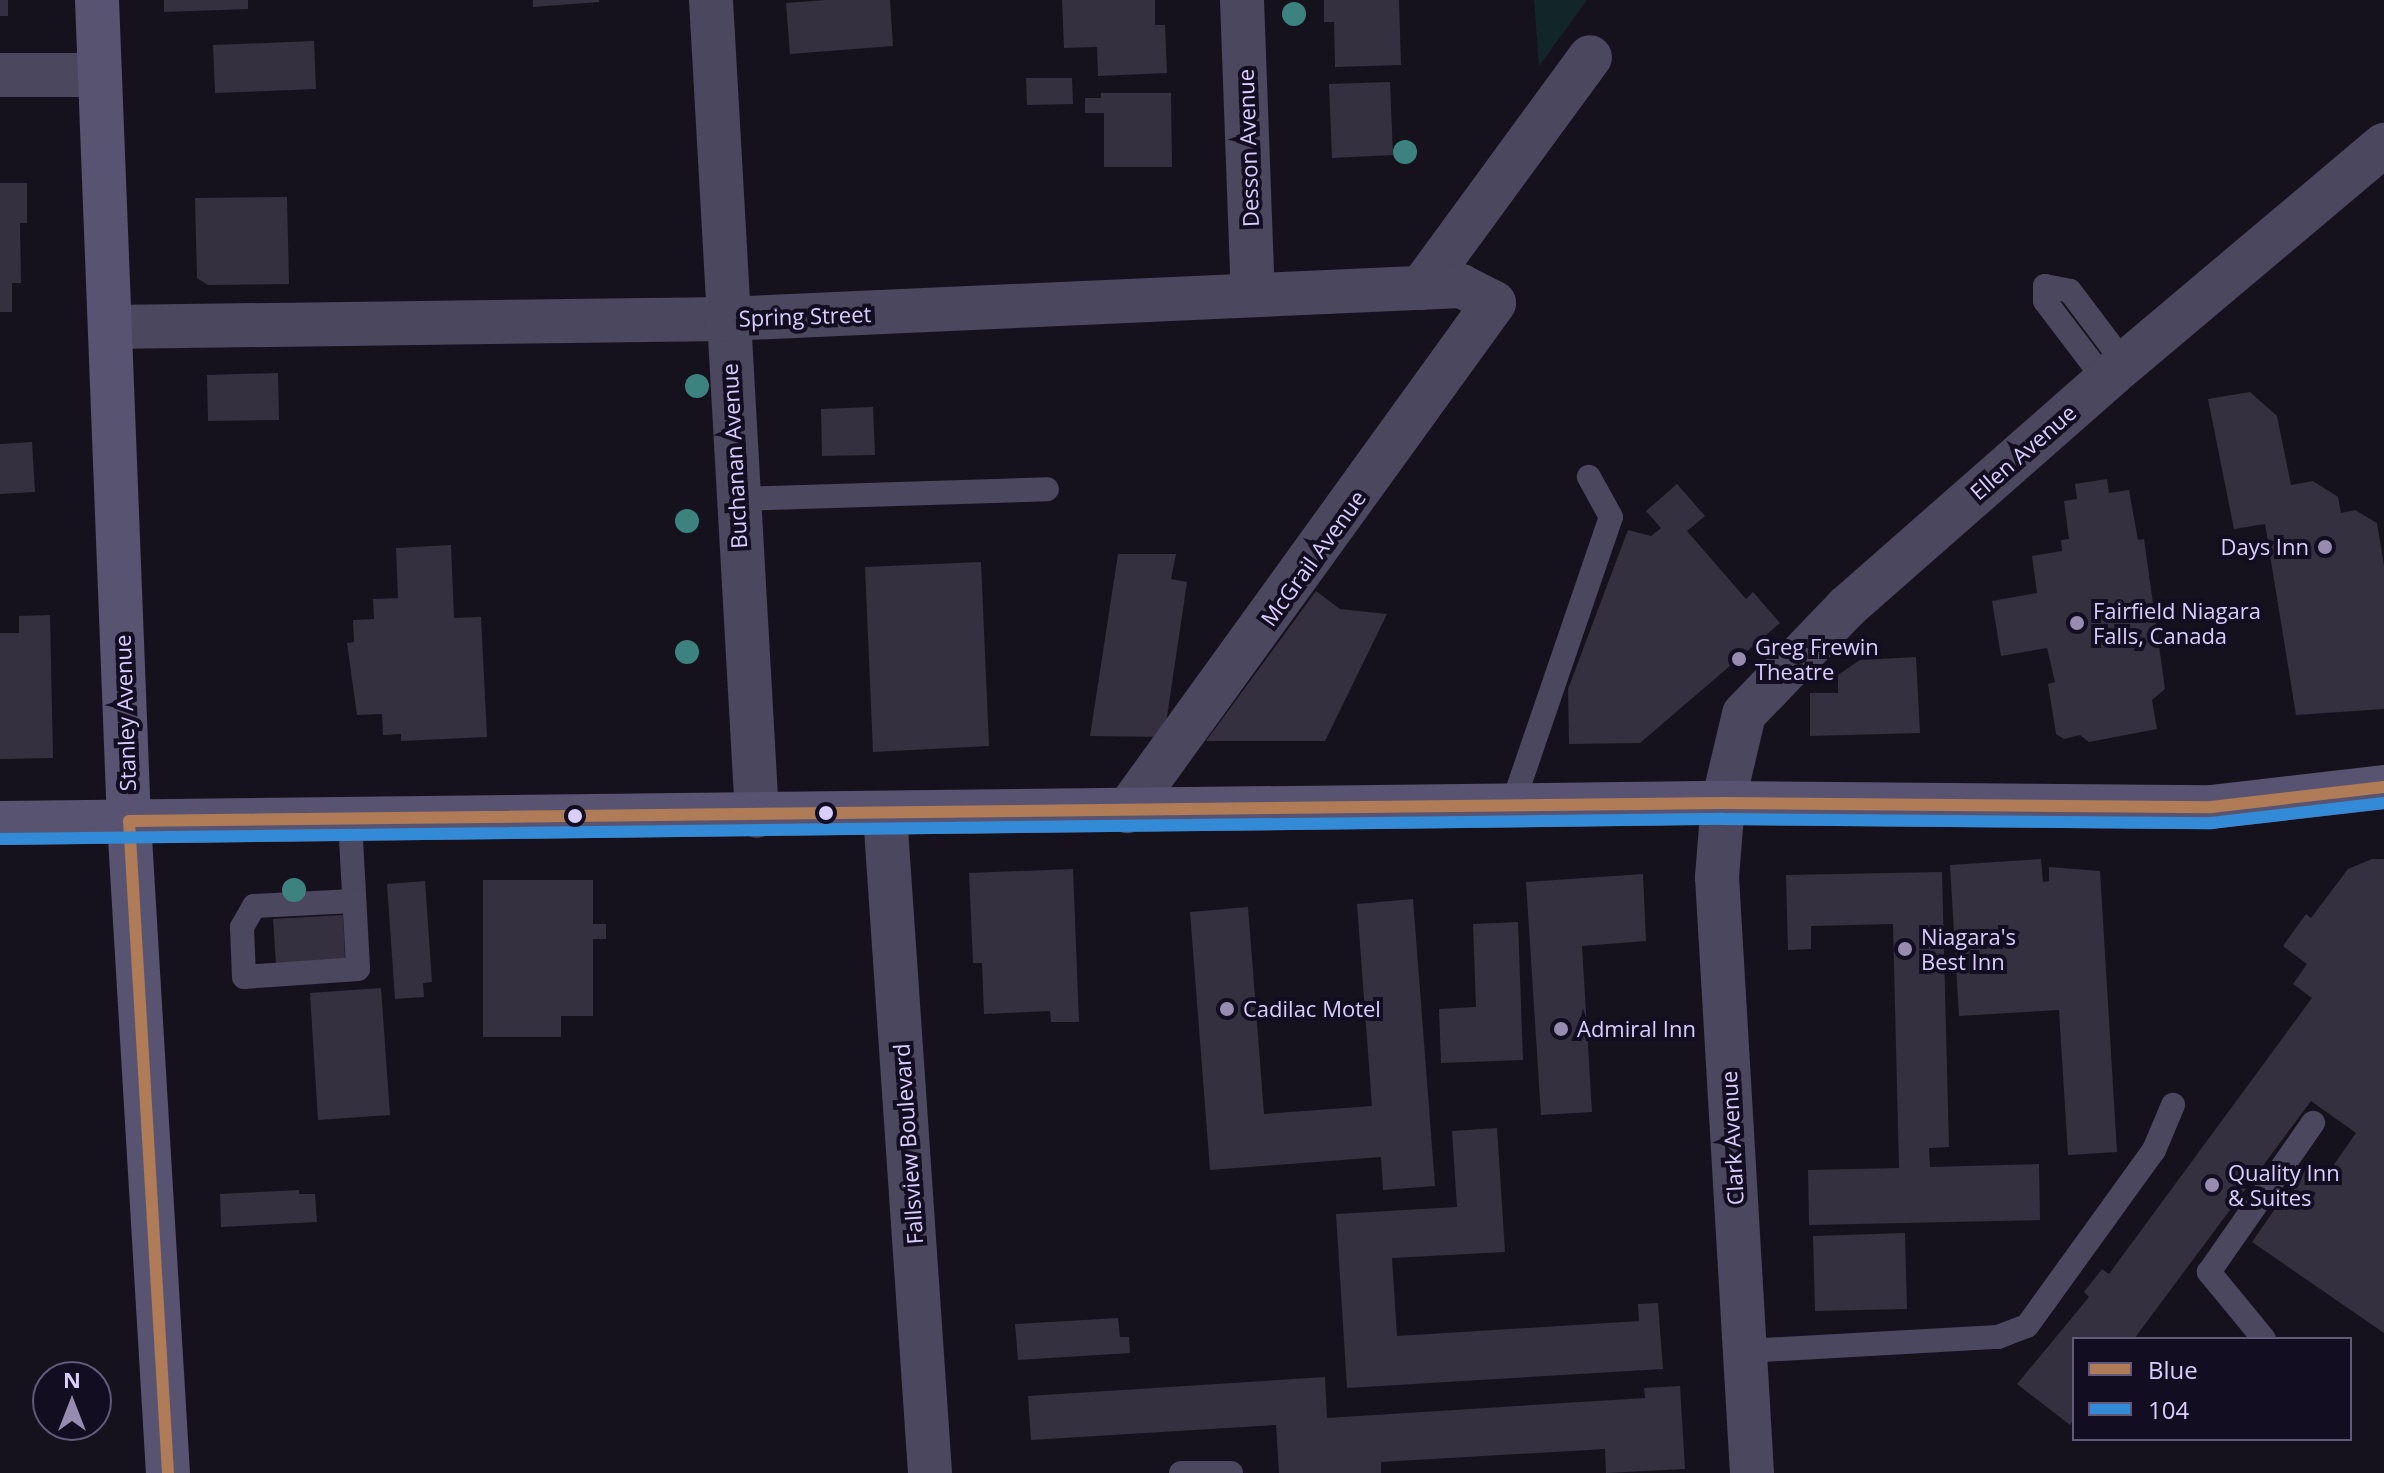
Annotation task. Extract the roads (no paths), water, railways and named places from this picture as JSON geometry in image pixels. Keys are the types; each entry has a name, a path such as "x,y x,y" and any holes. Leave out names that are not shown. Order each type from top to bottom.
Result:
{"main road":[{"name":"Stanley Avenue","path":"97,0 129,821 168,1473"},
{"path":"0,823 1723,803 2211,807 2384,787"}],"street":[{"name":"Buchanan Avenue","path":"711,0 726,319 757,816"},
{"name":"Desson Avenue","path":"1242,0 1253,295"},
{"path":"1421,288 1590,57"},
{"path":"0,75 100,75"},
{"name":"Ellen Avenue","path":"1723,803 1744,714 1847,607 2115,372 2384,145"},
{"name":"Spring Street","path":"110,327 726,319 1461,286 1494,303"},
{"name":"McGrail Avenue","path":"1127,811 1494,303"},
{"name":"Clark Avenue","path":"1723,803 1717,877 1752,1473"},
{"name":"Fallsview Boulevard","path":"885,814 930,1473"}],"lane":[{"path":"1512,806 1611,517 1589,477"},
{"path":"737,499 1047,489"},
{"path":"350,820 358,969 244,977 242,927 254,906 354,901"},
{"path":"1745,1351 1998,1337 2027,1326 2154,1150 2173,1105"},
{"path":"2262,1337 2209,1272 2313,1123"},
{"path":"1181,1473 1231,1473"}],"place":[{"name":"Days Inn","path":"2325,547"},
{"name":"Fairfield Niagara Falls, Canada","path":"2077,623"},
{"name":"Greg Frewin Theatre","path":"1739,659"},
{"name":"Niagara's Best Inn","path":"1905,949"},
{"name":"Cadilac Motel","path":"1227,1009"},
{"name":"Admiral Inn","path":"1561,1029"},
{"name":"Quality Inn & Suites","path":"2212,1185"}]}
